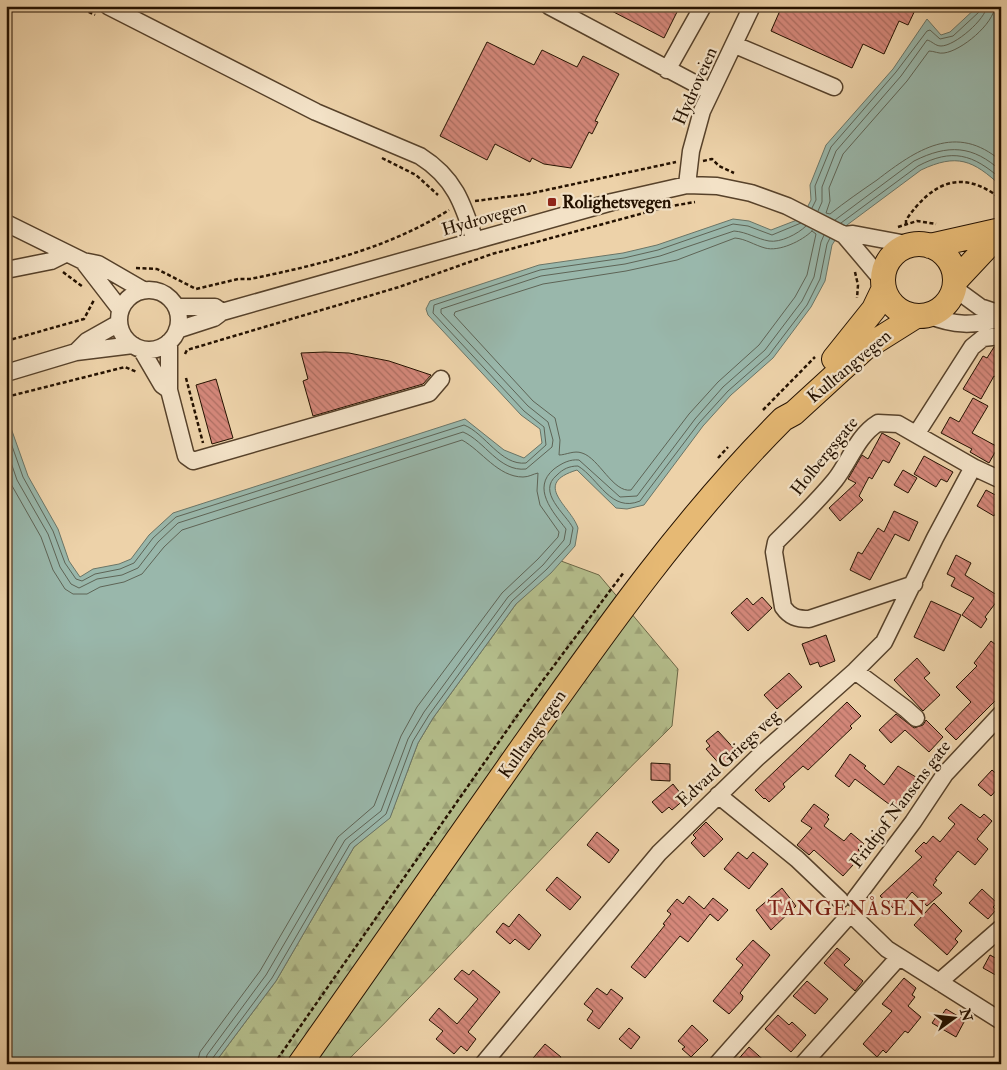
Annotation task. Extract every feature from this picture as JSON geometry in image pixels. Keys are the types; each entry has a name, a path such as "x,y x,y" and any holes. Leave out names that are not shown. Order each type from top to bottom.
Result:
{"highway":[{"path":"1001,231 954,284 945,305 922,316 905,314 888,299 883,285 884,271 891,258 916,238 1001,231"},
{"path":"916,238 940,251 948,259 953,270 954,284"},
{"name":"Kulltangvegen","path":"300,1064 621,610 709,500 783,419 789,408 855,335 874,309 883,285"},
{"name":"Kulltangvegen","path":"783,419 794,413 865,348 922,316"}],"street":[{"path":"108,6 316,112 420,156 446,176 463,205 475,241"},
{"path":"549,6 711,92"},
{"path":"667,70 703,6"},
{"name":"Hydroveien","path":"687,185 689,162 702,111 752,6"},
{"path":"735,45 834,86"},
{"name":"Hydrovegen","path":"173,336 214,318 222,312 612,202 687,185 717,186 751,193 787,206 844,235"},
{"path":"6,223 83,261 98,264 143,290 162,293 176,306 178,318 173,336 169,390 188,460 207,459 429,393 441,379"},
{"path":"844,235 916,238"},
{"path":"844,235 883,285"},
{"path":"6,270 50,261 67,253"},
{"path":"83,261 120,316 123,336 137,347 162,385 169,390"},
{"path":"954,284 980,307 1001,314"},
{"path":"76,352 87,341 120,316 129,297 143,290"},
{"name":"Hydrovegen","path":"176,306 215,307 222,312"},
{"path":"922,316 958,325 982,323 1001,318"},
{"path":"6,373 76,352 137,347 156,349 173,336"},
{"path":"917,433 972,347 983,338 1001,336"},
{"name":"Holbergsgate","path":"914,584 809,619 801,619 788,614 784,607 774,552 776,542 836,479 870,428 878,423 898,424 917,433 973,467 1001,480"},
{"name":"Edvard Griegs veg","path":"483,1064 659,853 718,795 796,722 855,671 884,642 973,467"},
{"path":"855,671 916,718"},
{"name":"Fridtjof Nansens gate","path":"848,899 913,822 945,774 1001,714"},
{"path":"717,1064 861,909 797,860 718,795"},
{"path":"848,899 836,905 838,918 850,920 899,957 1001,1021"},
{"path":"939,982 1001,928"},
{"path":"803,1064 899,957"}],"path":[{"path":"196,289 238,279 259,277 375,247 414,230 448,210 481,199 528,194 675,162 712,160 719,166 740,175"},
{"path":"916,238 906,220 926,196 936,188 957,181 977,184 1001,199"},
{"path":"187,350 398,287 492,254 666,207 699,202"},
{"path":"916,238 917,221 942,225"},
{"path":"893,229 916,238"},
{"path":"6,341 84,319"},
{"path":"6,398 125,367"},
{"path":"184,374 207,459"}],"green space":[{"path":"561,561 599,575 678,669 672,726 589,809 427,980 344,1064 214,1064 276,981 354,847 390,817 418,743 433,718 516,604"}],"water":[{"path":"978,6 1001,6 1001,186 973,165 955,161 945,162 921,170 843,228 832,245 825,281 811,307 773,358 731,395 703,426 644,505 627,509 616,508 577,470 564,476 557,482 555,489 558,496 578,528 575,546 551,573 516,604 433,718 418,743 390,818 354,847 276,981 214,1064 6,1064 6,414 28,476 58,529 69,561 80,577 93,569 119,564 131,559 149,535 173,513 465,419 504,450 524,458 542,443 540,429 521,415 428,315 426,309 430,301 539,265 623,253 657,245 733,219 749,221 771,230 797,220 805,212 811,200 810,185 826,145 893,69 927,19 941,35 950,32"}],"building":[{"path":"602,6 680,6 664,38"},
{"path":"782,6 917,6 908,25 899,21 884,54 863,44 852,68 771,31"},
{"path":"487,42 534,65 542,50 577,67 583,56 619,74 595,121 598,122 592,134 589,132 571,168 544,164 532,158 530,162 495,144 487,160 440,136"},
{"path":"1001,346 1001,380 994,376 981,399 963,389 983,356 987,358 994,347"},
{"path":"301,353 349,353 389,361 431,375 423,384 313,416 303,381 308,379"},
{"path":"216,379 233,438 212,444 196,385"},
{"path":"973,398 988,406 972,433 998,447 989,463 970,452 972,449 941,433 950,417 959,422"},
{"path":"882,433 900,443 889,463 883,460 872,479 869,477 859,496 863,500 840,521 829,508 856,483 848,479 862,455 868,459"},
{"path":"924,456 953,472 947,482 941,479 936,487 914,474"},
{"path":"903,470 917,478 908,493 894,485"},
{"path":"986,490 1001,498 1001,504 994,516 977,506"},
{"path":"894,511 918,522 909,541 895,534 870,580 850,570 858,552 862,554 878,528 884,532"},
{"path":"956,555 971,563 965,575 1000,597 985,617 987,619 981,628 962,615 974,598 951,586 955,578 947,574"},
{"path":"762,597 772,608 748,631 731,613 747,598 753,605"},
{"path":"931,601 961,615 944,651 914,637"},
{"path":"826,635 835,661 820,667 818,662 810,665 802,644"},
{"path":"991,641 1001,649 1001,695 956,740 945,729 971,702 956,687 977,666 974,663"},
{"path":"917,658 930,673 924,678 940,695 923,711 894,680"},
{"path":"789,673 802,687 777,709 764,695"},
{"path":"847,702 861,716 850,726 852,728 808,770 803,766 783,784 785,787 769,802 764,799 755,790"},
{"path":"896,714 914,728 923,725 926,720 943,737 929,752 905,730 891,743 879,730"},
{"path":"718,731 739,754 723,768 706,749 710,746 706,741"},
{"path":"850,754 866,766 864,768 884,785 898,766 919,779 897,810 855,779 849,787 835,776"},
{"path":"651,763 670,764 670,781 651,780"},
{"path":"992,770 1001,778 1001,785 991,796 978,785"},
{"path":"673,784 685,799 672,810 669,807 662,813 652,802"},
{"path":"814,804 829,815 827,817 829,819 824,826 844,841 851,833 864,844 858,850 863,854 843,876 814,850 809,855 797,845 812,828 801,821"},
{"path":"961,804 980,818 984,814 992,821 977,839 988,849 975,865 958,851 935,879 937,880 933,885 942,893 927,906 912,892 900,906 897,903 893,908 880,896 922,857 915,851 924,842 926,844 933,836 940,842 955,824 948,818"},
{"path":"706,822 723,839 704,857 691,843 696,838 693,835"},
{"path":"597,832 619,850 609,863 587,845"},
{"path":"738,852 747,859 753,852 768,864 749,889 724,869"},
{"path":"557,877 581,897 570,910 546,890"},
{"path":"782,888 796,906 771,930 756,910"},
{"path":"982,889 997,903 993,907 996,910 988,919 969,903"},
{"path":"689,896 704,909 713,898 728,910 718,921 710,914 688,942 680,936 645,978 631,967 665,925 663,924 671,914 667,911 677,899 683,904"},
{"path":"934,903 962,931 955,939 958,942 947,955 914,925"},
{"path":"519,914 541,935 529,950 515,939 510,944 496,932 503,923 509,927"},
{"path":"753,940 770,955 740,993 743,996 742,1000 729,1014 713,1001 743,965 736,959"},
{"path":"837,948 850,959 844,965 863,981 855,991 824,963"},
{"path":"990,955 1001,961 1001,978 983,968"},
{"path":"462,970 469,975 473,970 500,992 468,1032 476,1039 467,1051 461,1046 454,1054 436,1039 443,1031 429,1020 439,1008 457,1024 478,999 454,979"},
{"path":"904,978 916,988 912,995 915,997 908,1006 921,1017 908,1033 905,1031 886,1053 883,1050 877,1057 863,1044 892,1011 882,1004"},
{"path":"807,981 828,999 815,1014 793,996"},
{"path":"597,988 607,995 611,989 623,998 599,1029 587,1020 593,1011 584,1004"},
{"path":"946,1009 963,1019 964,1022 956,1037 932,1023 938,1014 941,1016"},
{"path":"778,1015 789,1025 792,1022 806,1035 791,1052 765,1029"},
{"path":"692,1025 708,1040 691,1057 682,1049 685,1047 678,1041"},
{"path":"629,1028 640,1037 631,1049 619,1039"},
{"path":"545,1044 561,1057 557,1064 528,1064"},
{"path":"749,1047 768,1064 734,1064"}],"place":[{"name":"Rolighetsvegen","path":"552,202"}],"district":[{"name":"TANGENÅSEN","path":"847,908"}]}
